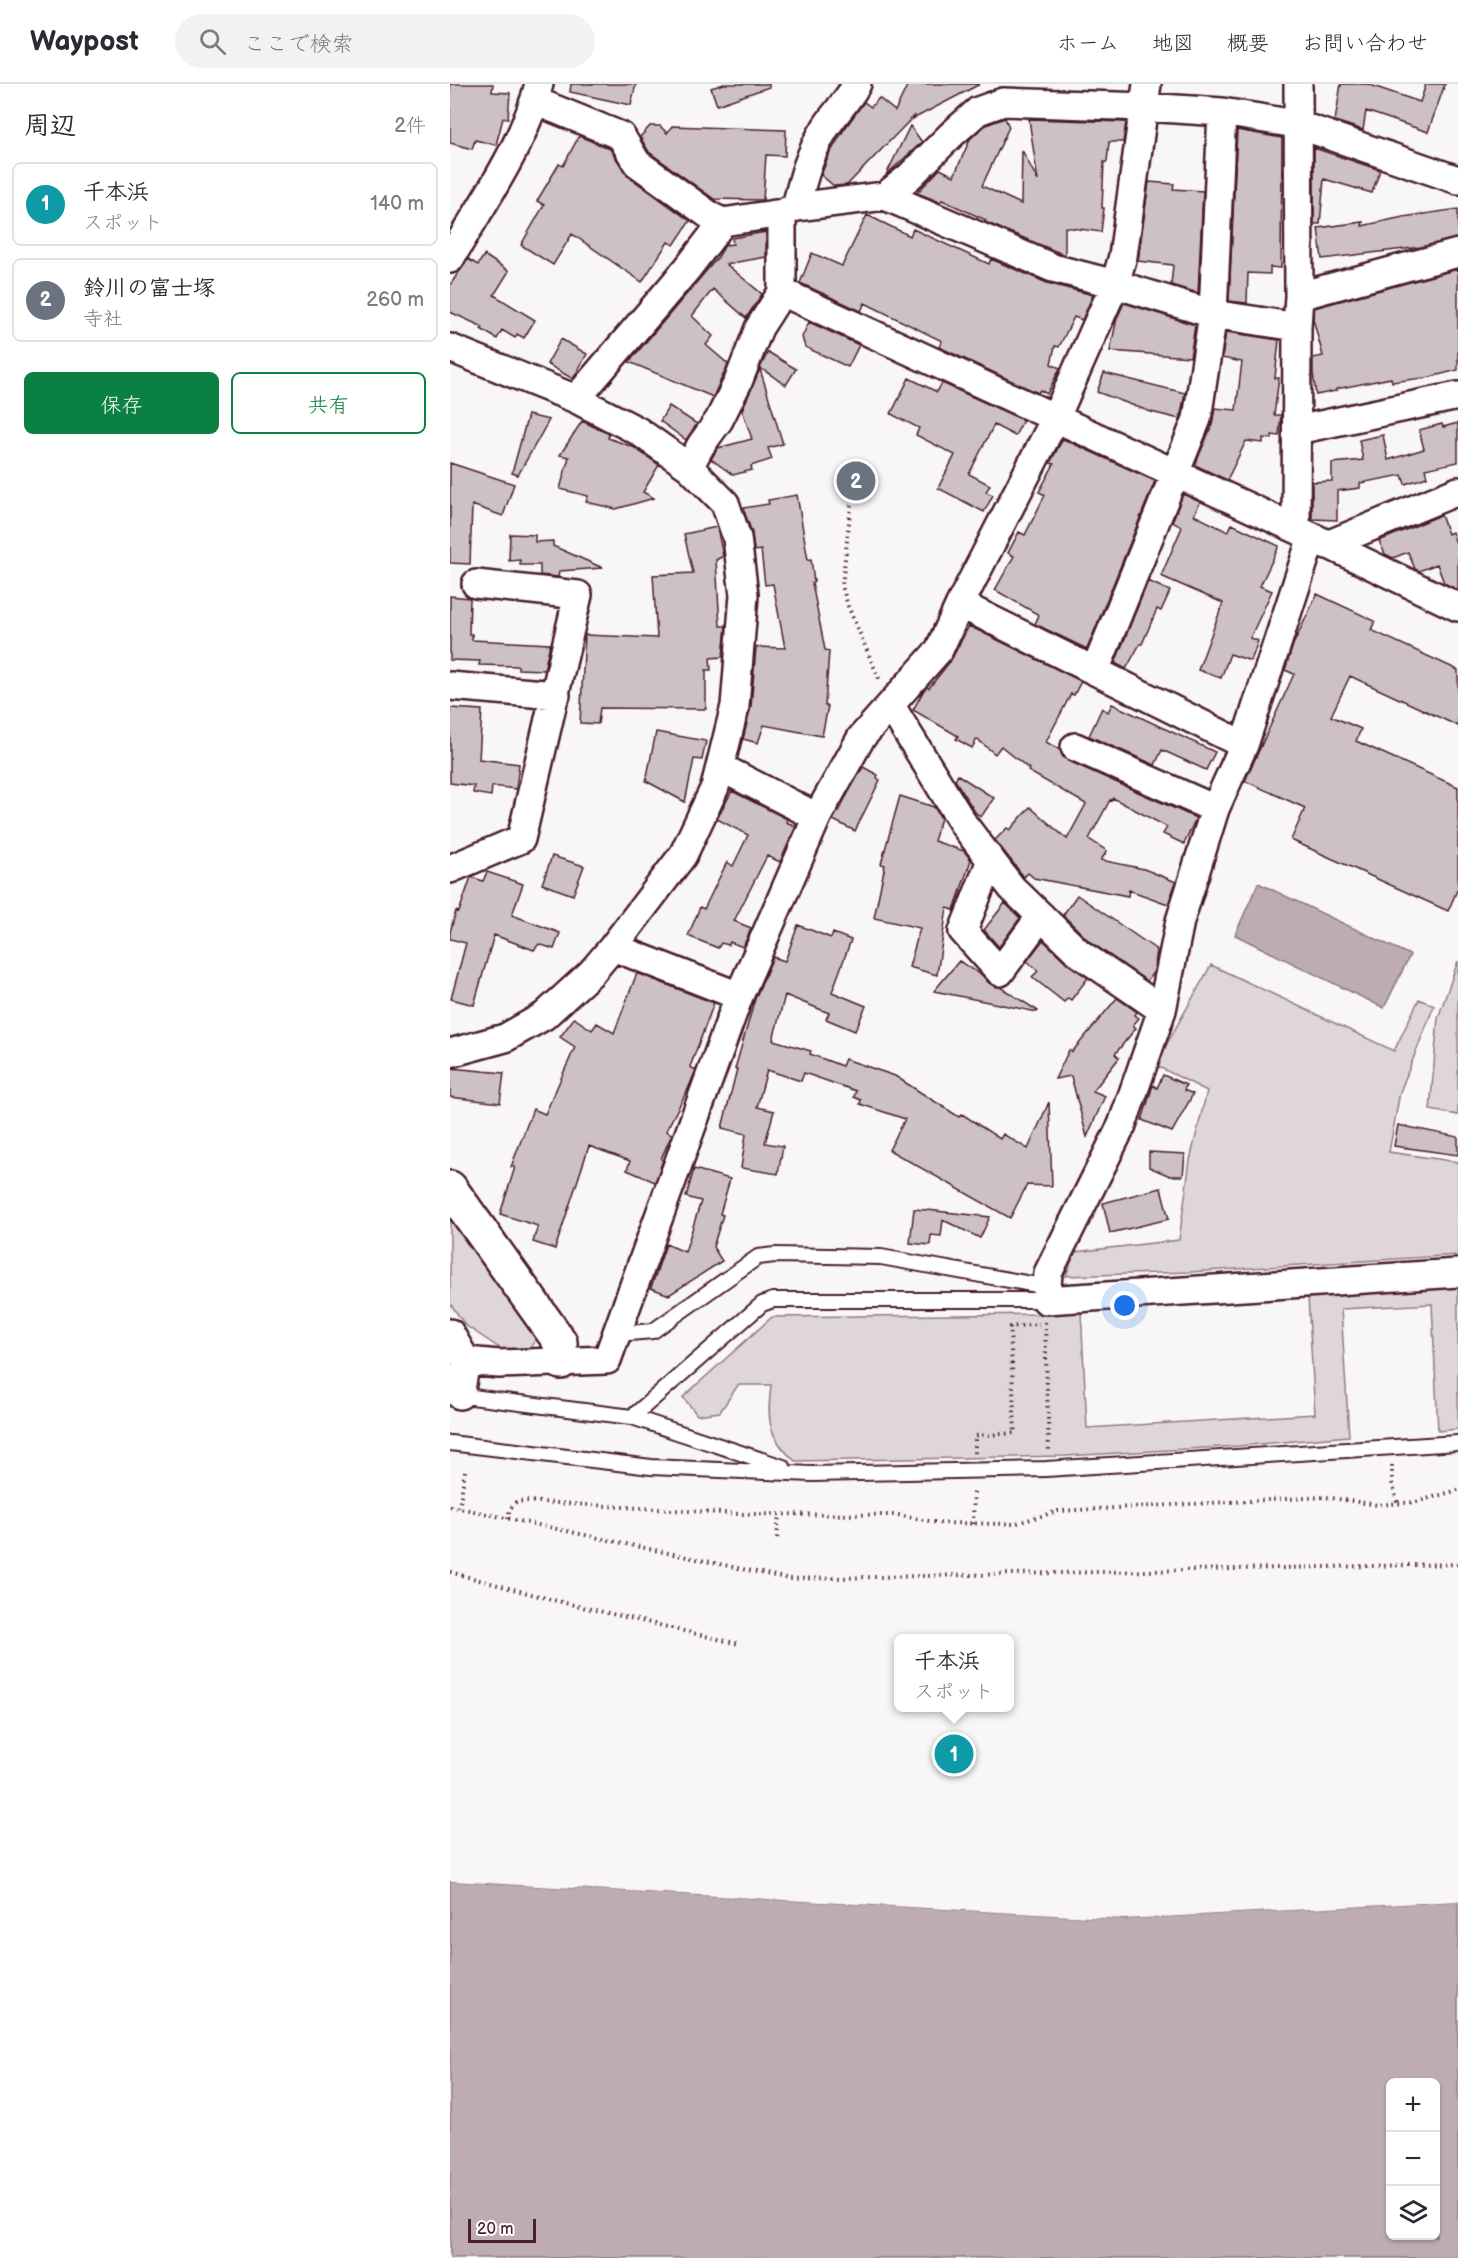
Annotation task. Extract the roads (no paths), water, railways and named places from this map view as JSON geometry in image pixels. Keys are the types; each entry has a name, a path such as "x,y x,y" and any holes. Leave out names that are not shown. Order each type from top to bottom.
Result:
{"street":[{"path":"689,467 719,420 738,382 759,328 782,292 789,210 807,162 827,127 849,99 857,84"},
{"path":"1298,84 1296,124 1299,296 1297,430 1312,537 1244,745 1215,809 1180,921 1162,1010 1122,1125 1048,1273 1047,1294 1458,1273"},
{"path":"450,259 514,148 537,93 621,136 637,163 712,217 723,222 885,196 909,177 978,111 1003,102 1146,95 1222,112 1296,124 1458,180"},
{"path":"465,1361 499,1364 608,1360 739,996 817,817 861,738 939,650 960,604 1056,417 1115,284 1123,255 1146,95"},
{"path":"1095,671 1197,419 1213,314 1222,112"},
{"path":"885,196 1053,268 1213,314 1297,327"},
{"path":"576,399 687,269 723,222"},
{"path":"1299,296 1458,253"},
{"path":"782,292 1177,473 1458,607"},
{"path":"450,348 576,399 638,431 689,467 725,503 737,538 744,595 735,706 715,788 683,855 591,973 544,1016 505,1038 450,1053"},
{"path":"1297,430 1458,396"},
{"path":"1312,537 1458,491"},
{"path":"450,869 521,839 578,595 476,584"},
{"path":"960,604 1244,745"},
{"path":"450,687 556,694"},
{"path":"891,706 964,825 1012,888 1079,952 1162,1010"},
{"path":"1074,747 1215,809"},
{"path":"720,767 817,817"},
{"path":"991,860 963,931 1000,972 1041,916"},
{"path":"613,947 739,996"},
{"path":"450,1188 560,1342 561,1362"},
{"path":"450,1333 465,1361 455,1394"}],"lane":[{"path":"617,1334 653,1331 759,1257 882,1257 1047,1294"},
{"path":"632,1417 762,1304 772,1300 1047,1294"},
{"path":"455,1394 632,1417 712,1442 771,1465 812,1474"},
{"path":"450,1443 651,1467 812,1474 1050,1469 1458,1443"}],"place":[{"name":"鈴川の富士塚","path":"856,481"},
{"name":"千本浜","path":"954,1754"}]}
